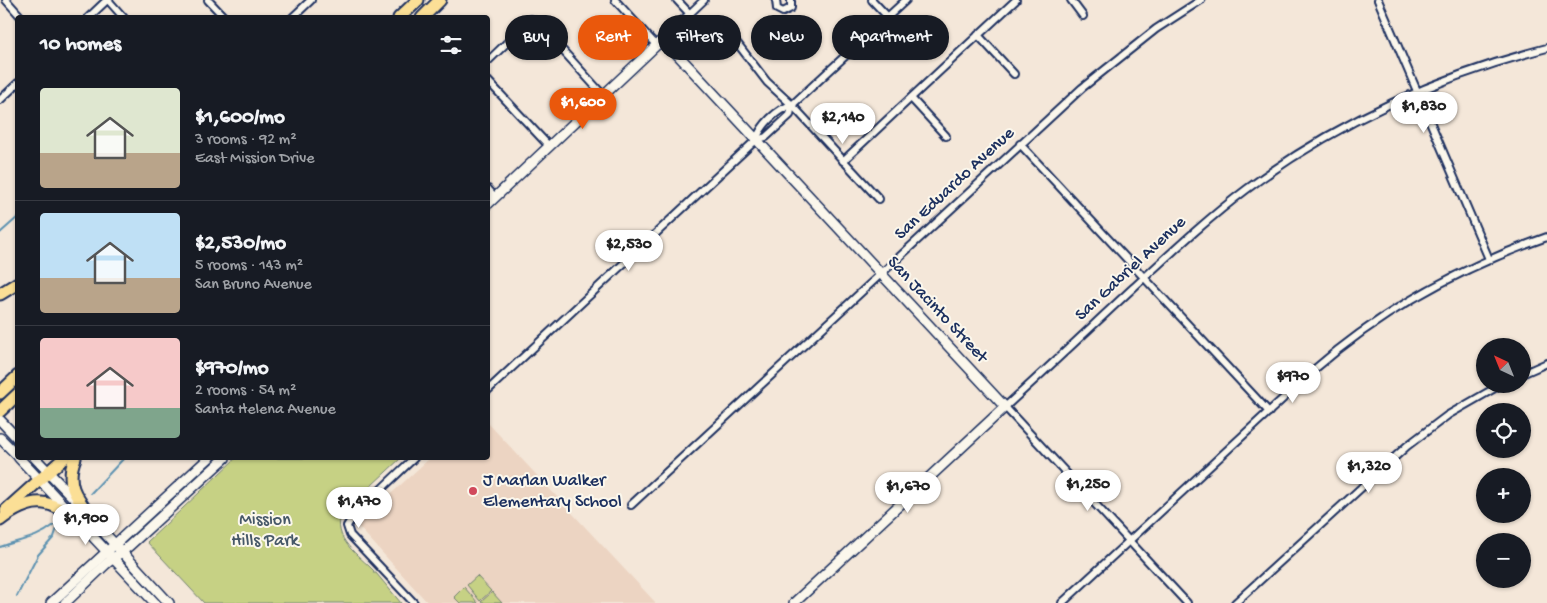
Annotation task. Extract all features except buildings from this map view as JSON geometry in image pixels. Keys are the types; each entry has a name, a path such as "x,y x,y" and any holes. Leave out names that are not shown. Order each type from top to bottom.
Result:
{"highway":[{"path":"402,15 418,0"},
{"path":"425,15 442,0"},
{"path":"430,15 442,0"},
{"path":"0,294 15,285"},
{"path":"4,389 15,379"},
{"path":"0,411 15,397"},
{"path":"0,515 62,460"},
{"path":"74,460 71,472 71,483 86,520"},
{"path":"0,520 18,508 30,503 38,503 55,505 86,520"}],"street":[{"path":"6,0 19,15"},
{"path":"91,15 107,0 121,15"},
{"path":"208,0 222,15"},
{"name":"San Jacinto Street","path":"615,0 658,41"},
{"path":"677,0 690,14 704,0"},
{"path":"776,0 777,9 783,12 791,8 791,0"},
{"path":"872,0 886,15"},
{"path":"890,15 906,0"},
{"path":"1071,0 1083,16"},
{"name":"San Eduardo Avenue","path":"631,506 1082,88 1122,55 1201,0"},
{"path":"1378,0 1489,259"},
{"path":"295,15 308,1"},
{"path":"843,161 1014,1"},
{"path":"490,59 531,19 537,22 603,95"},
{"path":"978,35 1014,74"},
{"path":"490,202 658,43"},
{"path":"741,48 767,82 879,199"},
{"name":"San Gabriel Avenue","path":"794,603 1144,278 1210,218 1247,189 1341,128 1417,91 1497,62 1547,48"},
{"name":"San Jacinto Street","path":"677,60 756,140 881,273 1187,603"},
{"path":"490,388 756,140 766,137 790,115 792,106 842,60"},
{"path":"490,83 549,146"},
{"path":"0,100 15,86"},
{"path":"911,98 946,136"},
{"path":"1020,144 1268,412"},
{"path":"490,191 495,197"},
{"path":"1062,603 1327,358 1377,321 1419,294 1489,259 1547,238"},
{"path":"1531,370 1547,364"},
{"path":"1236,603 1407,446 1448,415 1486,393"},
{"path":"0,420 15,436"},
{"path":"0,438 15,454"},
{"path":"21,460 39,479 116,544 169,603"},
{"path":"37,460 48,471 86,520 110,555 155,603"},
{"path":"65,603 110,555 116,544 207,460"},
{"path":"51,603 110,555 122,551 223,460"},
{"path":"412,460 354,515 347,526 350,535 414,603"}],"shaded area":[{"name":"J Marlan Walker Elementary School","path":"490,425 656,603 428,603 357,525 428,460 490,460"}],"green space":[{"name":"Mission Hills Park","path":"234,460 399,460 342,513 340,531 348,546 374,571 373,573 376,573 401,603 204,603 147,542"},
{"path":"477,576 491,591 480,601 467,585"},
{"path":"464,587 478,603 460,603 454,597"},
{"path":"492,592 502,603 481,602"}],"waterway":[{"path":"0,233 15,220"},
{"path":"91,493 122,460"},
{"path":"0,547 34,536 54,525"},
{"path":"17,596 38,555 54,537 57,528"}],"place":[{"name":"J Marlan Walker Elementary School","path":"473,491"}]}
